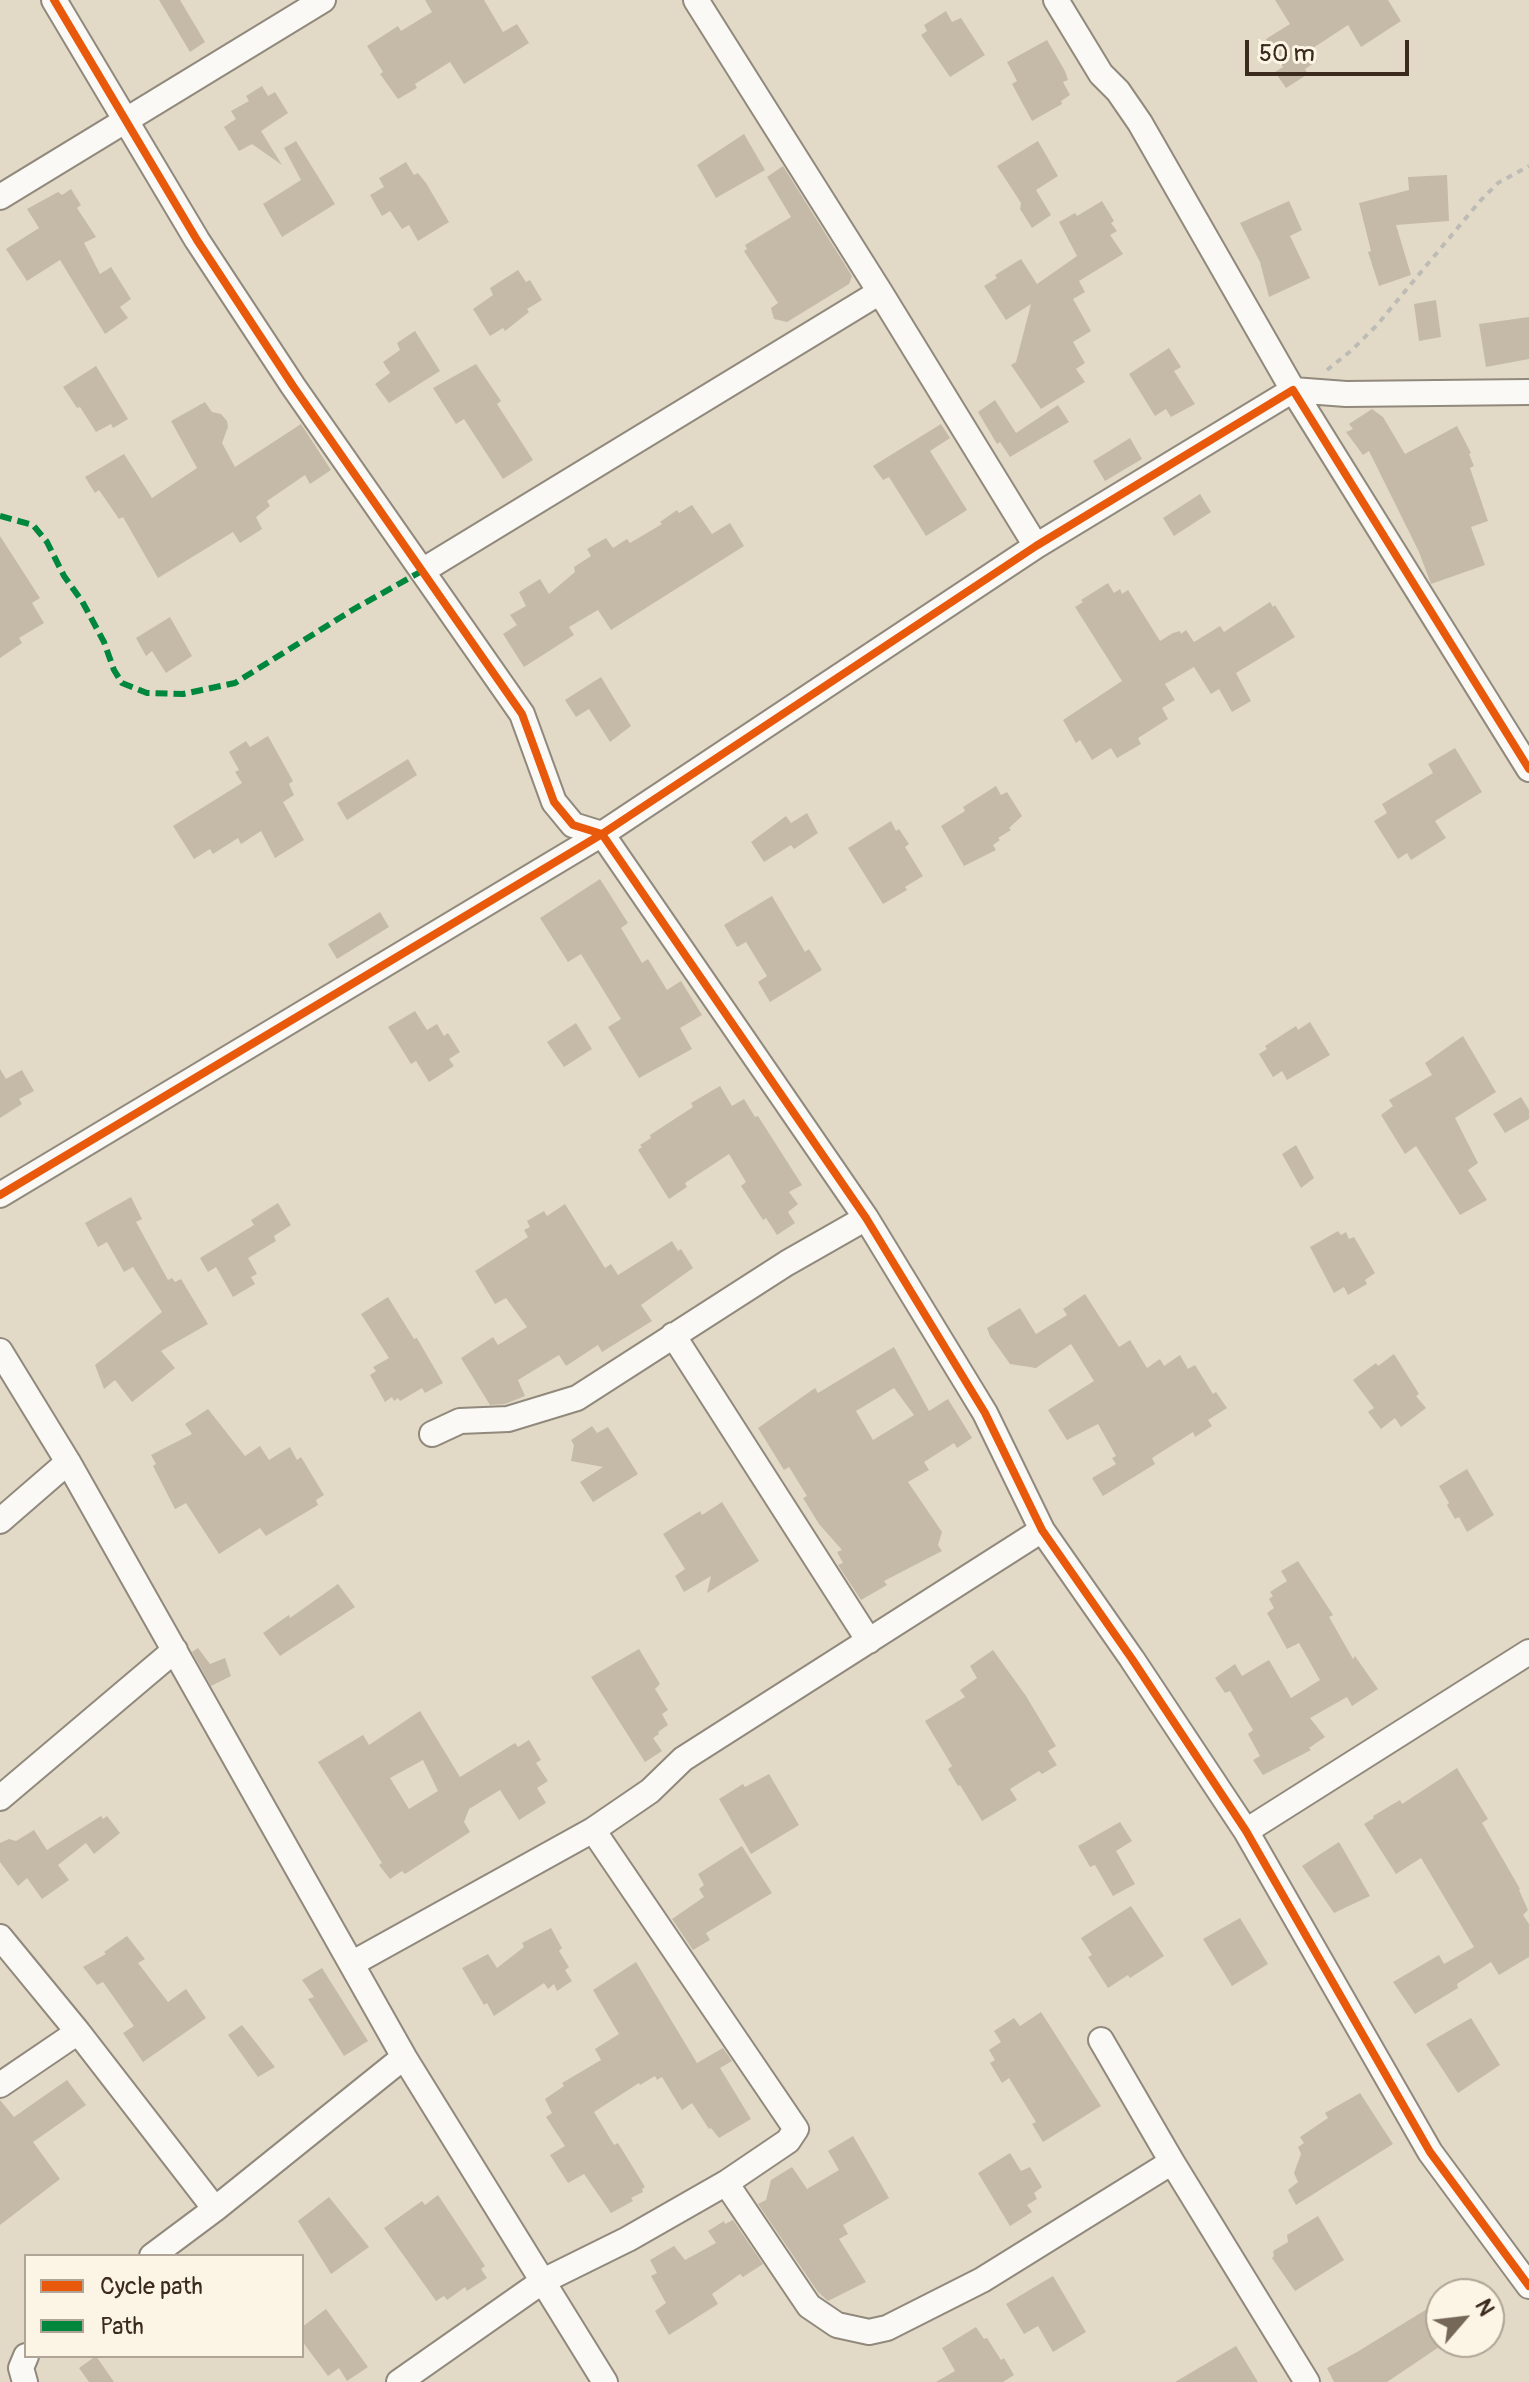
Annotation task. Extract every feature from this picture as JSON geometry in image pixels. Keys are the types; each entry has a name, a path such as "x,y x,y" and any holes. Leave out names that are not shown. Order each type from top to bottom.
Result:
{"street":[{"path":"54,0 125,122 293,386 522,714 554,802 573,825 602,834 866,1218 985,1413 1042,1530 1246,1831 1430,2152 1529,2286"},
{"path":"0,197 323,0"},
{"path":"696,0 1036,546"},
{"path":"1056,0 1101,74 1118,91 1140,123 1293,390 1529,769"},
{"path":"422,571 880,292"},
{"path":"0,1195 602,834 1036,546 1293,390 1360,394 1529,392"},
{"path":"432,1434 460,1421 508,1419 577,1398 787,1263 866,1218"},
{"path":"673,1335 869,1641"},
{"path":"0,1351 68,1462 404,2057 605,2382"},
{"path":"0,1521 68,1462"},
{"path":"353,1963 593,1830 650,1791 683,1759 1042,1530"},
{"path":"0,1798 175,1650"},
{"path":"1246,1831 1529,1652"},
{"path":"399,2382 543,2281 628,2239 726,2183 788,2141 796,2129 593,1830"},
{"path":"0,1937 215,2209"},
{"path":"0,2085 78,2032"},
{"path":"1101,2040 1307,2382"},
{"path":"155,2254 404,2057"},
{"path":"726,2183 809,2306 837,2325 869,2332 900,2323 982,2280 1172,2162"},
{"path":"25,2358 21,2368 25,2382"}],"path":[{"path":"1293,390 1320,375 1352,350 1377,325 1480,201 1498,183 1529,166"}],"building":[{"path":"159,0 180,0 205,42 190,52"},
{"path":"425,0 484,0 503,32 517,24 529,43 464,84 450,62 398,99 380,74 383,72 367,46 398,26 401,31 432,12"},
{"path":"1275,0 1388,0 1401,21 1361,47 1348,25 1310,50 1317,61 1305,69 1308,74 1286,88 1275,72 1283,67 1266,39 1290,24"},
{"path":"946,11 952,22 961,18 985,55 950,77 921,35 927,31 924,25"},
{"path":"1047,40 1065,71 1068,80 1063,82 1070,95 1061,101 1062,104 1032,121 1012,84 1017,81 1007,62"},
{"path":"262,86 268,96 275,92 288,113 261,131 282,165 252,144 239,151 224,127 236,119 231,111 249,101 246,96"},
{"path":"744,134 765,170 716,198 697,165"},
{"path":"296,141 335,204 282,237 263,204 301,180 284,148"},
{"path":"1038,141 1058,176 1036,190 1051,215 1032,228 1020,209 1021,203 997,166"},
{"path":"406,162 414,175 418,173 426,183 449,222 418,241 409,225 402,229 390,211 382,216 370,195 384,187 379,178"},
{"path":"783,166 852,276 849,284 787,322 774,319 771,308 778,303 744,251 747,249 745,245 791,217 767,177"},
{"path":"1447,175 1449,221 1396,225 1411,275 1379,286 1368,252 1371,251 1359,203 1409,190 1408,177"},
{"path":"71,189 81,205 77,208 96,237 84,243 100,274 111,267 131,299 120,307 128,318 105,334 60,260 27,281 6,249 39,228 27,209 58,192 62,195"},
{"path":"1102,201 1117,231 1110,235 1123,254 1079,281 1085,292 1073,299 1091,331 1073,342 1085,363 1076,369 1085,382 1041,409 1011,365 1016,362 1031,304 1006,320 984,286 997,278 995,275 1021,259 1037,284 1077,256 1059,222 1075,213 1077,216"},
{"path":"1289,201 1302,230 1290,236 1310,278 1269,297 1260,262 1240,223"},
{"path":"518,270 526,282 530,280 542,300 527,309 529,312 505,331 503,328 490,336 473,309 493,295 490,288"},
{"path":"1436,300 1441,337 1419,341 1414,304"},
{"path":"1529,317 1529,359 1486,367 1479,324"},
{"path":"415,331 440,371 389,403 375,384 390,373 383,362 400,350 397,343"},
{"path":"1169,348 1181,367 1174,371 1195,404 1171,417 1166,409 1155,416 1129,374"},
{"path":"476,364 501,401 497,404 533,460 503,479 464,419 456,424 433,388"},
{"path":"96,366 128,419 113,428 111,424 96,432 63,387"},
{"path":"995,400 1016,433 1058,405 1069,422 1010,457 1000,442 997,444 978,412"},
{"path":"205,402 212,412 221,414 227,421 222,443 235,467 301,424 331,470 310,484 305,475 267,501 270,506 256,517 262,529 240,543 233,532 158,578 123,517 119,519 99,490 95,493 85,477 124,454 152,498 197,468 171,421"},
{"path":"1372,409 1383,417 1405,454 1457,426 1471,453 1474,466 1470,468 1488,521 1471,527 1485,565 1431,584 1419,552 1369,451 1363,455 1346,432 1353,429 1349,424"},
{"path":"941,424 950,438 930,451 967,510 926,536 889,477 883,480 873,466"},
{"path":"1130,438 1142,459 1105,481 1093,461"},
{"path":"1200,494 1211,512 1174,536 1163,518"},
{"path":"692,505 712,534 730,523 744,546 611,630 598,610 569,627 574,635 524,667 503,634 517,625 510,615 526,606 519,592 540,579 549,594 575,572 574,567 591,556 587,549 606,538 613,548 627,539 630,543 662,524 660,522 677,510 679,513"},
{"path":"0,536 40,598 32,603 44,623 19,638 22,643 0,658"},
{"path":"1108,583 1114,593 1120,589 1122,594 1128,590 1160,641 1186,630 1194,642 1220,626 1224,632 1270,602 1295,637 1236,673 1251,701 1232,712 1219,689 1211,694 1194,667 1165,684 1175,700 1162,708 1168,719 1138,738 1141,744 1117,758 1111,748 1092,760 1080,740 1076,743 1063,720 1122,681 1075,607"},
{"path":"170,617 192,656 166,673 152,651 146,656 136,638"},
{"path":"601,677 631,726 610,742 589,709 576,717 565,700"},
{"path":"268,736 293,781 289,784 294,795 283,802 304,840 275,858 261,831 241,844 238,838 213,854 210,849 194,859 173,826 242,783 229,752 246,741 250,747"},
{"path":"1455,748 1482,792 1435,821 1446,838 1411,860 1407,853 1398,859 1374,821 1387,813 1382,804 1433,773 1428,764"},
{"path":"408,759 417,775 347,820 337,803"},
{"path":"996,786 1001,795 1007,792 1022,816 1009,828 1011,830 998,838 1000,840 993,845 996,850 964,866 941,826 965,811 963,807"},
{"path":"807,813 818,833 794,849 791,845 764,862 751,842 786,816 791,823"},
{"path":"891,821 909,844 905,847 923,876 883,904 848,848"},
{"path":"600,879 628,923 621,928 642,963 648,959 667,990 681,981 702,1015 680,1028 692,1049 639,1078 608,1027 621,1019 581,954 568,962 540,918"},
{"path":"772,896 805,952 809,949 822,970 770,1002 758,982 767,976 746,942 737,947 724,925"},
{"path":"380,912 389,927 337,959 328,944"},
{"path":"415,1011 427,1030 437,1024 444,1036 448,1033 460,1052 449,1059 454,1066 429,1082 416,1061 411,1064 388,1027"},
{"path":"1310,1022 1330,1055 1287,1080 1282,1071 1273,1077 1259,1054 1267,1049 1265,1046 1296,1026 1298,1030"},
{"path":"576,1023 592,1049 564,1067 547,1042"},
{"path":"1463,1036 1496,1092 1455,1118 1478,1163 1468,1170 1487,1200 1460,1215 1416,1146 1405,1154 1381,1115 1393,1106 1389,1100 1432,1075 1425,1063"},
{"path":"0,1069 6,1079 22,1070 34,1091 19,1099 22,1104 0,1118"},
{"path":"720,1086 732,1106 744,1099 802,1185 789,1192 798,1204 788,1212 795,1223 777,1235 766,1218 763,1220 741,1186 746,1182 729,1154 685,1183 687,1187 669,1199 638,1150 651,1138 650,1135 693,1107 691,1103"},
{"path":"1521,1097 1529,1110 1529,1119 1505,1133 1493,1114"},
{"path":"1296,1145 1314,1178 1301,1188 1282,1154"},
{"path":"131,1197 142,1219 136,1222 168,1280 172,1278 175,1282 181,1279 208,1324 161,1351 175,1368 132,1402 115,1380 104,1389 95,1365 162,1312 133,1267 124,1272 107,1242 98,1247 85,1223"},
{"path":"278,1203 291,1225 274,1236 276,1241 248,1258 257,1274 251,1277 255,1284 233,1297 216,1267 208,1272 200,1258 254,1225 251,1220"},
{"path":"565,1204 605,1268 611,1264 618,1275 672,1241 693,1268 641,1305 652,1321 602,1352 598,1345 566,1366 559,1355 518,1380 525,1396 505,1404 490,1405 461,1358 493,1337 498,1345 527,1327 506,1298 495,1304 475,1271 528,1237 524,1230 530,1227 527,1221 544,1211 547,1216"},
{"path":"1338,1231 1341,1235 1346,1232 1349,1239 1354,1237 1375,1273 1365,1280 1367,1284 1348,1295 1344,1287 1334,1293 1310,1247"},
{"path":"1085,1294 1119,1347 1130,1340 1147,1368 1160,1359 1164,1366 1180,1355 1188,1369 1195,1365 1213,1394 1216,1392 1227,1408 1208,1420 1212,1426 1195,1437 1193,1432 1152,1458 1155,1464 1103,1496 1092,1478 1116,1464 1112,1458 1116,1456 1098,1424 1067,1440 1048,1410 1094,1381 1071,1344 1036,1368 1010,1364 987,1328 1020,1308 1036,1334 1067,1315 1063,1309"},
{"path":"388,1297 443,1383 425,1393 422,1388 400,1401 398,1398 394,1401 392,1397 385,1402 370,1375 376,1371 373,1367 389,1358 361,1314"},
{"path":"894,1347 929,1411 948,1399 972,1438 957,1448 954,1443 924,1462 929,1470 908,1482 942,1532 938,1545 942,1551 884,1581 887,1585 861,1600 838,1565 843,1563 837,1552 842,1550 819,1524 803,1498 807,1496 789,1467 784,1470 758,1428 815,1388 818,1393","holes":["894,1388 914,1415 873,1440 856,1411"]},
{"path":"1394,1354 1419,1394 1416,1396 1426,1408 1401,1427 1395,1418 1381,1429 1368,1412 1374,1408 1353,1380"},
{"path":"208,1409 245,1456 260,1446 269,1460 290,1447 297,1460 301,1457 324,1495 316,1500 318,1505 266,1536 260,1528 219,1554 186,1503 175,1509 153,1466 156,1464 151,1455 192,1434 185,1424"},
{"path":"592,1426 597,1433 608,1427 638,1474 593,1502 580,1482 603,1467 571,1461 574,1445 571,1440"},
{"path":"1467,1469 1494,1515 1467,1532 1459,1517 1455,1519 1439,1486"},
{"path":"722,1502 759,1561 707,1593 711,1576 684,1592 675,1576 685,1569 663,1534 700,1511 702,1515"},
{"path":"1298,1561 1333,1615 1329,1617 1353,1659 1355,1656 1378,1689 1352,1706 1347,1697 1310,1718 1325,1737 1309,1748 1311,1750 1263,1775 1253,1760 1260,1756 1248,1734 1253,1730 1230,1691 1225,1693 1215,1678 1235,1664 1242,1676 1269,1660 1291,1698 1320,1680 1299,1643 1287,1649 1267,1613 1274,1608 1269,1599 1273,1596 1270,1592 1287,1581 1281,1571"},
{"path":"338,1584 355,1607 280,1656 263,1633"},
{"path":"198,1648 210,1664 225,1658 231,1676 211,1686 192,1652"},
{"path":"639,1649 660,1684 655,1689 668,1710 662,1714 668,1725 653,1738 662,1751 645,1762 591,1677"},
{"path":"993,1650 1056,1746 1048,1751 1057,1765 1042,1774 1039,1771 1010,1789 1017,1800 982,1821 948,1769 952,1766 925,1721 965,1697 960,1690 977,1678 970,1666"},
{"path":"420,1711 460,1777 515,1743 518,1747 529,1740 541,1760 536,1763 548,1781 537,1788 546,1803 519,1820 500,1790 469,1809 464,1822 470,1832 405,1874 402,1871 390,1879 318,1762 363,1735 369,1745","holes":["423,1760 438,1791 409,1809 390,1778"]},
{"path":"1457,1768 1488,1819 1482,1823 1520,1889 1528,1910 1523,1915 1529,1924 1529,1957 1499,1975 1491,1962 1457,1984 1458,1988 1415,2014 1393,1982 1439,1955 1444,1964 1474,1947 1421,1858 1396,1874 1364,1824 1400,1800 1402,1804"},
{"path":"769,1774 799,1825 751,1854 719,1799 743,1784 745,1787"},
{"path":"101,1816 103,1819 107,1816 120,1833 94,1854 86,1843 58,1865 69,1880 42,1899 27,1878 18,1886 0,1862 0,1843 9,1839 16,1841 34,1830 47,1850"},
{"path":"1120,1822 1132,1841 1116,1851 1135,1884 1113,1896 1095,1865 1090,1867 1078,1846"},
{"path":"1339,1842 1370,1896 1334,1913 1302,1866"},
{"path":"742,1846 772,1893 706,1933 710,1940 693,1950 672,1919 704,1897 699,1889 704,1885 698,1874"},
{"path":"1131,1906 1164,1956 1108,1988 1088,1957 1092,1955 1081,1938"},
{"path":"1240,1918 1268,1964 1232,1986 1203,1939"},
{"path":"551,1928 562,1948 559,1951 569,1967 565,1970 572,1981 557,1991 554,1984 548,1989 544,1983 494,2016 462,1968 488,1954 497,1968 524,1947 522,1943"},
{"path":"127,1936 145,1959 138,1963 168,2002 186,1989 206,2018 143,2062 123,2033 134,2026 103,1982 97,1985 83,1967 106,1954 104,1952"},
{"path":"636,1962 697,2063 723,2048 732,2061 720,2068 751,2119 719,2138 709,2129 692,2103 682,2110 662,2077 657,2080 655,2076 594,2112 614,2145 618,2143 645,2187 643,2192 631,2198 633,2201 611,2213 584,2174 568,2183 550,2155 565,2146 546,2117 552,2113 545,2099 564,2086 562,2083 601,2060 595,2049 619,2034 593,1990"},
{"path":"322,1968 368,2041 344,2056 308,1999 314,1997 302,1980"},
{"path":"1041,2012 1101,2106 1043,2142 1032,2124 1036,2122 1009,2078 1002,2083 990,2063 995,2060 989,2050 1001,2042 994,2031 1014,2018 1020,2026"},
{"path":"1471,2018 1500,2065 1458,2093 1426,2044"},
{"path":"242,2025 275,2067 258,2077 228,2035"},
{"path":"67,2080 86,2105 33,2142 60,2179 0,2225 0,2100 14,2117"},
{"path":"1360,2093 1393,2144 1296,2205 1288,2190 1298,2182 1294,2173 1301,2154 1298,2147 1304,2143 1300,2137 1328,2118 1325,2113"},
{"path":"853,2136 889,2198 843,2225 848,2234 839,2239 866,2282 828,2301 818,2292 758,2204 766,2200 771,2180 792,2167 807,2189 839,2170 828,2151"},
{"path":"1010,2153 1021,2171 1030,2167 1042,2187 1034,2193 1037,2199 1027,2205 1032,2212 1010,2226 978,2173"},
{"path":"438,2195 485,2266 481,2269 487,2278 467,2291 465,2287 447,2300 444,2296 436,2301 384,2228 422,2201 425,2205"},
{"path":"329,2197 369,2247 331,2274 298,2221"},
{"path":"1318,2216 1344,2260 1295,2291 1272,2258 1273,2251 1288,2242 1287,2235"},
{"path":"733,2220 763,2264 743,2277 740,2274 712,2294 718,2304 669,2335 655,2311 666,2303 651,2276 657,2273 650,2260 674,2246 685,2260 716,2243 708,2231 724,2221 725,2224"},
{"path":"1053,2276 1086,2332 1053,2352 1038,2326 1024,2334 1006,2304"},
{"path":"326,2309 368,2367 347,2381 339,2368 328,2376 304,2344 304,2326"},
{"path":"1425,2310 1425,2356 1387,2382 1334,2382 1327,2368"},
{"path":"976,2327 1001,2360 1004,2358 1014,2375 1003,2382 936,2382 955,2371 942,2348"},
{"path":"1236,2346 1258,2382 1175,2382"},
{"path":"97,2358 114,2382 89,2382 79,2368"}],"marked path":[{"path":"0,516 33,525 47,542 64,576 82,601 122,683 147,693 183,694 235,683 422,571"}],"cycle path":[{"path":"54,0 197,240 293,386 522,714 554,802 573,825 602,834 866,1218 985,1413 1042,1530 1246,1831 1430,2152 1529,2286"},
{"path":"0,1195 602,834 1036,546 1293,390 1529,769"}]}
